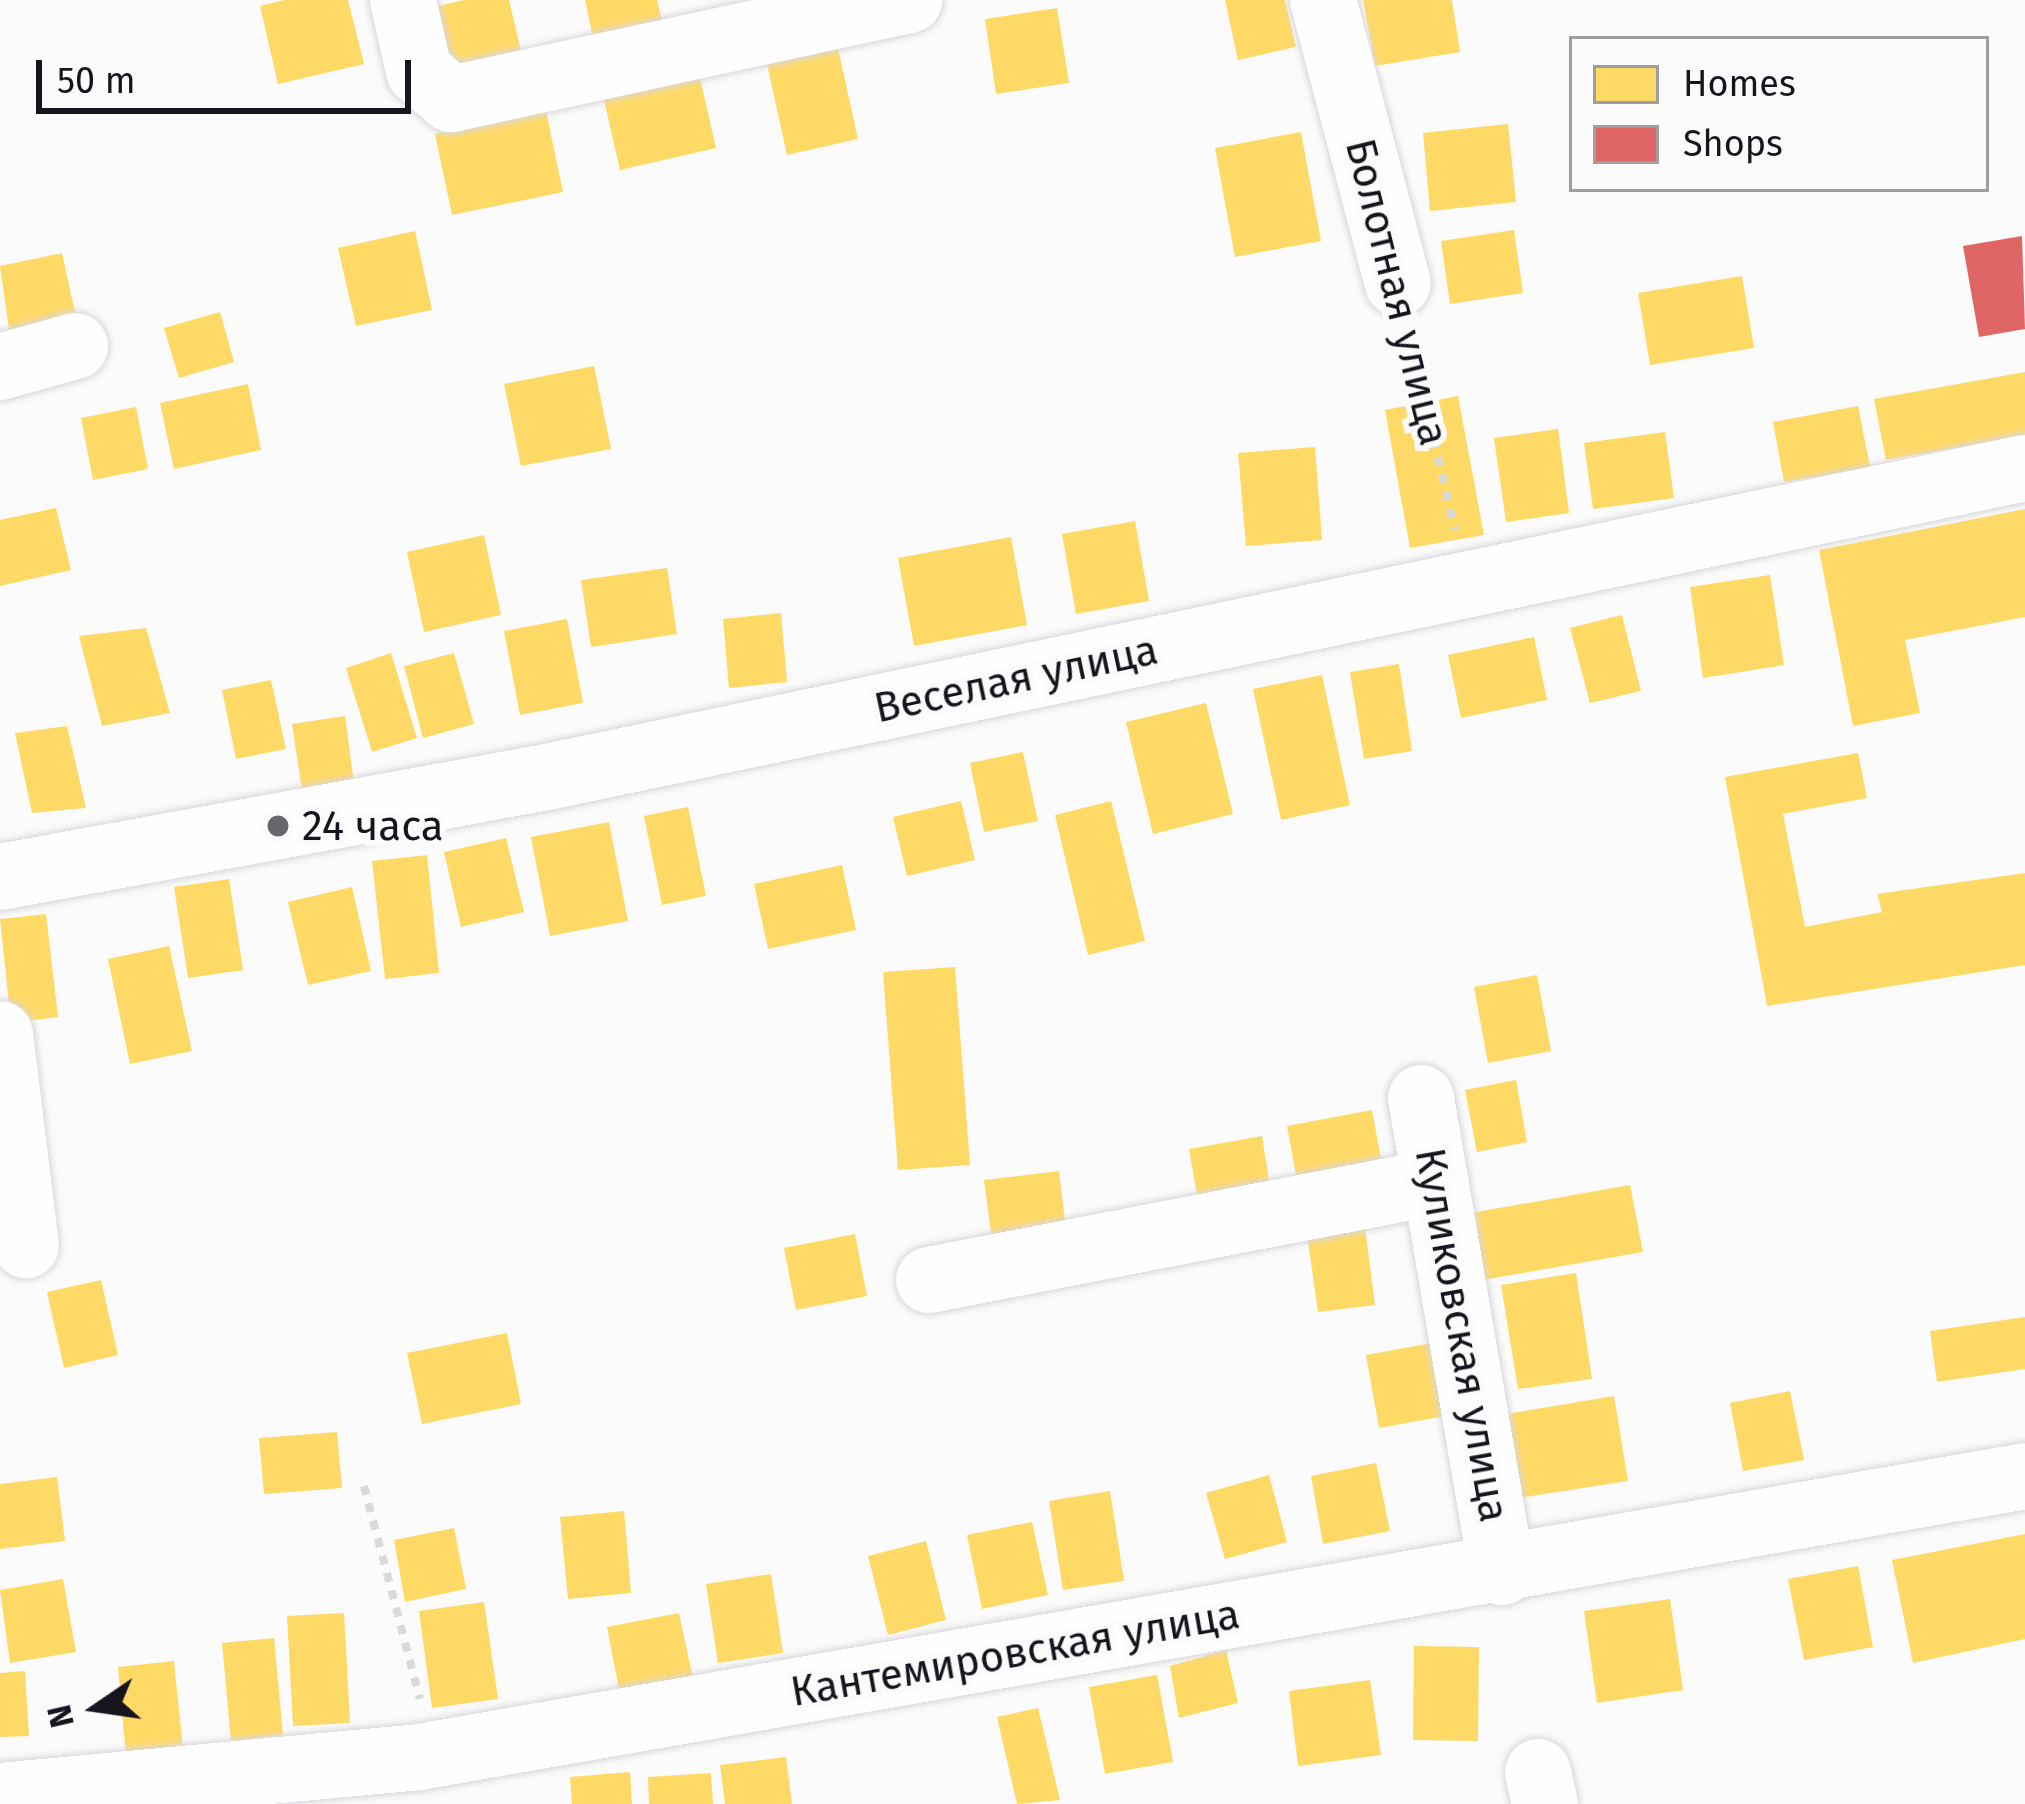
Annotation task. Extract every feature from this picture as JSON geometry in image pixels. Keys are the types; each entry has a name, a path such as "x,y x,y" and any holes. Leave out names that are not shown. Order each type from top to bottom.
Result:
{"street":[{"path":"403,0 419,71 451,99 909,0"},
{"name":"Болотная улица","path":"1323,0 1397,283"},
{"path":"0,367 75,346"},
{"name":"Веселая улица","path":"1,867 1467,584 2025,468"},
{"path":"0,1034 26,1245"},
{"name":"Куликовская улица","path":"1421,1098 1502,1572"},
{"path":"928,1280 1436,1183"},
{"name":"Кантемировская улица","path":"0,1796 426,1772 2025,1476"}],"path":[{"name":"Болотная улица","path":"1397,283 1467,584"},
{"path":"364,1486 426,1772"}],"building: Homes":[{"path":"284,0 348,0 364,64 278,84 260,6"},
{"path":"464,0 509,0 521,51 442,68 429,8"},
{"path":"585,0 657,0 662,22 593,37"},
{"path":"1225,0 1285,0 1296,47 1238,60"},
{"path":"1363,0 1452,0 1460,52 1375,66"},
{"path":"1057,8 1069,83 996,94 985,19"},
{"path":"838,48 858,139 787,155 767,64"},
{"path":"700,78 716,148 620,170 604,100"},
{"path":"546,111 563,192 452,215 435,134"},
{"path":"1508,124 1516,202 1430,211 1423,133"},
{"path":"1301,132 1321,241 1235,257 1215,148"},
{"path":"1514,230 1523,293 1450,304 1441,241"},
{"path":"415,231 432,310 356,326 338,248"},
{"path":"62,253 77,322 10,336 0,266"},
{"path":"1742,276 1754,348 1650,365 1638,293"},
{"path":"220,312 234,362 179,378 164,328"},
{"path":"594,366 611,449 521,466 504,384"},
{"path":"2025,372 2025,435 1886,460 1874,399"},
{"path":"248,384 261,450 174,469 160,403"},
{"path":"1458,396 1484,535 1410,548 1385,410"},
{"path":"1858,406 1870,467 1784,482 1773,422"},
{"path":"136,407 148,469 93,480 81,418"},
{"path":"1558,429 1569,513 1506,522 1494,438"},
{"path":"1665,432 1674,498 1593,509 1584,443"},
{"path":"1315,447 1322,540 1246,546 1238,453"},
{"path":"56,508 71,570 0,586 0,520"},
{"path":"2025,509 2025,617 1905,640 1920,713 1853,726 1819,550"},
{"path":"1135,521 1149,601 1076,614 1062,534"},
{"path":"484,535 501,615 424,632 407,552"},
{"path":"1011,537 1027,625 914,646 898,558"},
{"path":"667,568 677,634 591,647 581,580"},
{"path":"1770,575 1784,665 1703,678 1690,587"},
{"path":"781,613 787,682 729,688 723,619"},
{"path":"1622,615 1641,691 1590,703 1570,628"},
{"path":"567,619 583,703 520,715 504,631"},
{"path":"146,628 170,713 102,726 79,636"},
{"path":"1534,637 1547,700 1461,718 1448,655"},
{"path":"391,653 417,738 372,752 346,668"},
{"path":"454,653 474,724 423,738 404,666"},
{"path":"1399,664 1412,751 1364,759 1350,672"},
{"path":"1322,675 1350,805 1281,820 1253,689"},
{"path":"271,680 286,749 236,759 222,690"},
{"path":"1206,703 1233,814 1153,834 1126,722"},
{"path":"345,716 354,783 302,790 292,724"},
{"path":"67,726 86,808 32,813 15,733"},
{"path":"1023,752 1038,821 984,832 970,763"},
{"path":"1858,753 1867,798 1783,814 1805,927 1882,912 1877,894 2025,873 2025,965 1767,1006 1725,777"},
{"path":"961,801 975,860 907,876 893,817"},
{"path":"1111,801 1145,941 1088,955 1055,815"},
{"path":"688,807 706,896 662,905 644,816"},
{"path":"609,822 628,921 550,936 531,837"},
{"path":"506,838 524,912 461,927 444,852"},
{"path":"427,855 439,973 385,979 372,861"},
{"path":"842,865 856,930 768,949 754,884"},
{"path":"229,879 243,970 188,978 174,887"},
{"path":"352,887 371,971 308,985 288,902"},
{"path":"46,914 58,1017 11,1023 0,919"},
{"path":"169,946 192,1051 130,1064 108,959"},
{"path":"955,967 970,1165 898,1170 883,972"},
{"path":"1537,975 1551,1051 1488,1063 1474,987"},
{"path":"1516,1080 1527,1142 1477,1152 1465,1090"},
{"path":"1372,1110 1385,1181 1300,1197 1287,1126"},
{"path":"1262,1136 1272,1200 1200,1212 1189,1149"},
{"path":"1059,1171 1067,1238 993,1247 984,1180"},
{"path":"1630,1185 1643,1252 1483,1280 1471,1213"},
{"path":"1363,1212 1375,1305 1318,1312 1305,1220"},
{"path":"855,1234 867,1296 796,1310 784,1248"},
{"path":"1576,1273 1592,1379 1518,1389 1501,1285"},
{"path":"101,1280 118,1355 64,1368 47,1292"},
{"path":"2025,1317 2025,1369 1937,1382 1930,1331"},
{"path":"507,1333 521,1404 422,1424 407,1353"},
{"path":"1432,1343 1445,1416 1379,1428 1366,1355"},
{"path":"1790,1391 1804,1460 1743,1471 1730,1403"},
{"path":"1614,1396 1628,1481 1507,1500 1494,1416"},
{"path":"337,1432 342,1488 264,1494 259,1438"},
{"path":"1376,1463 1390,1531 1323,1544 1311,1476"},
{"path":"1269,1475 1287,1542 1225,1559 1206,1493"},
{"path":"57,1477 65,1541 0,1549 0,1484"},
{"path":"1110,1491 1124,1581 1063,1590 1049,1501"},
{"path":"624,1511 631,1593 568,1599 560,1517"},
{"path":"1032,1522 1048,1595 982,1609 967,1535"},
{"path":"454,1528 466,1589 405,1602 394,1540"},
{"path":"2025,1534 2025,1639 1913,1663 1892,1560"},
{"path":"926,1541 946,1620 888,1635 868,1556"},
{"path":"1858,1566 1873,1647 1804,1660 1788,1579"},
{"path":"771,1574 783,1653 718,1663 706,1584"},
{"path":"63,1579 76,1652 10,1663 0,1590"},
{"path":"1670,1599 1683,1690 1597,1703 1584,1611"},
{"path":"484,1602 498,1699 432,1708 419,1611"},
{"path":"344,1613 350,1723 293,1726 287,1616"},
{"path":"679,1613 693,1679 620,1694 607,1627"},
{"path":"274,1638 283,1735 231,1741 222,1643"},
{"path":"1414,1646 1479,1647 1478,1741 1413,1740"},
{"path":"1226,1650 1238,1703 1179,1718 1170,1666"},
{"path":"174,1661 183,1750 126,1756 118,1667"},
{"path":"25,1671 29,1736 0,1737 0,1673"},
{"path":"1157,1675 1173,1762 1105,1774 1089,1687"},
{"path":"1370,1680 1381,1755 1298,1766 1289,1691"},
{"path":"1038,1708 1060,1800 1017,1804 997,1717"},
{"path":"786,1757 792,1804 725,1804 720,1765"},
{"path":"630,1772 632,1804 572,1804 570,1777"},
{"path":"711,1773 713,1804 649,1804 648,1777"}],"building: Shops":[{"path":"2022,236 2025,329 1979,337 1963,246"}],"place":[{"name":"24 часа","path":"278,826"}]}
